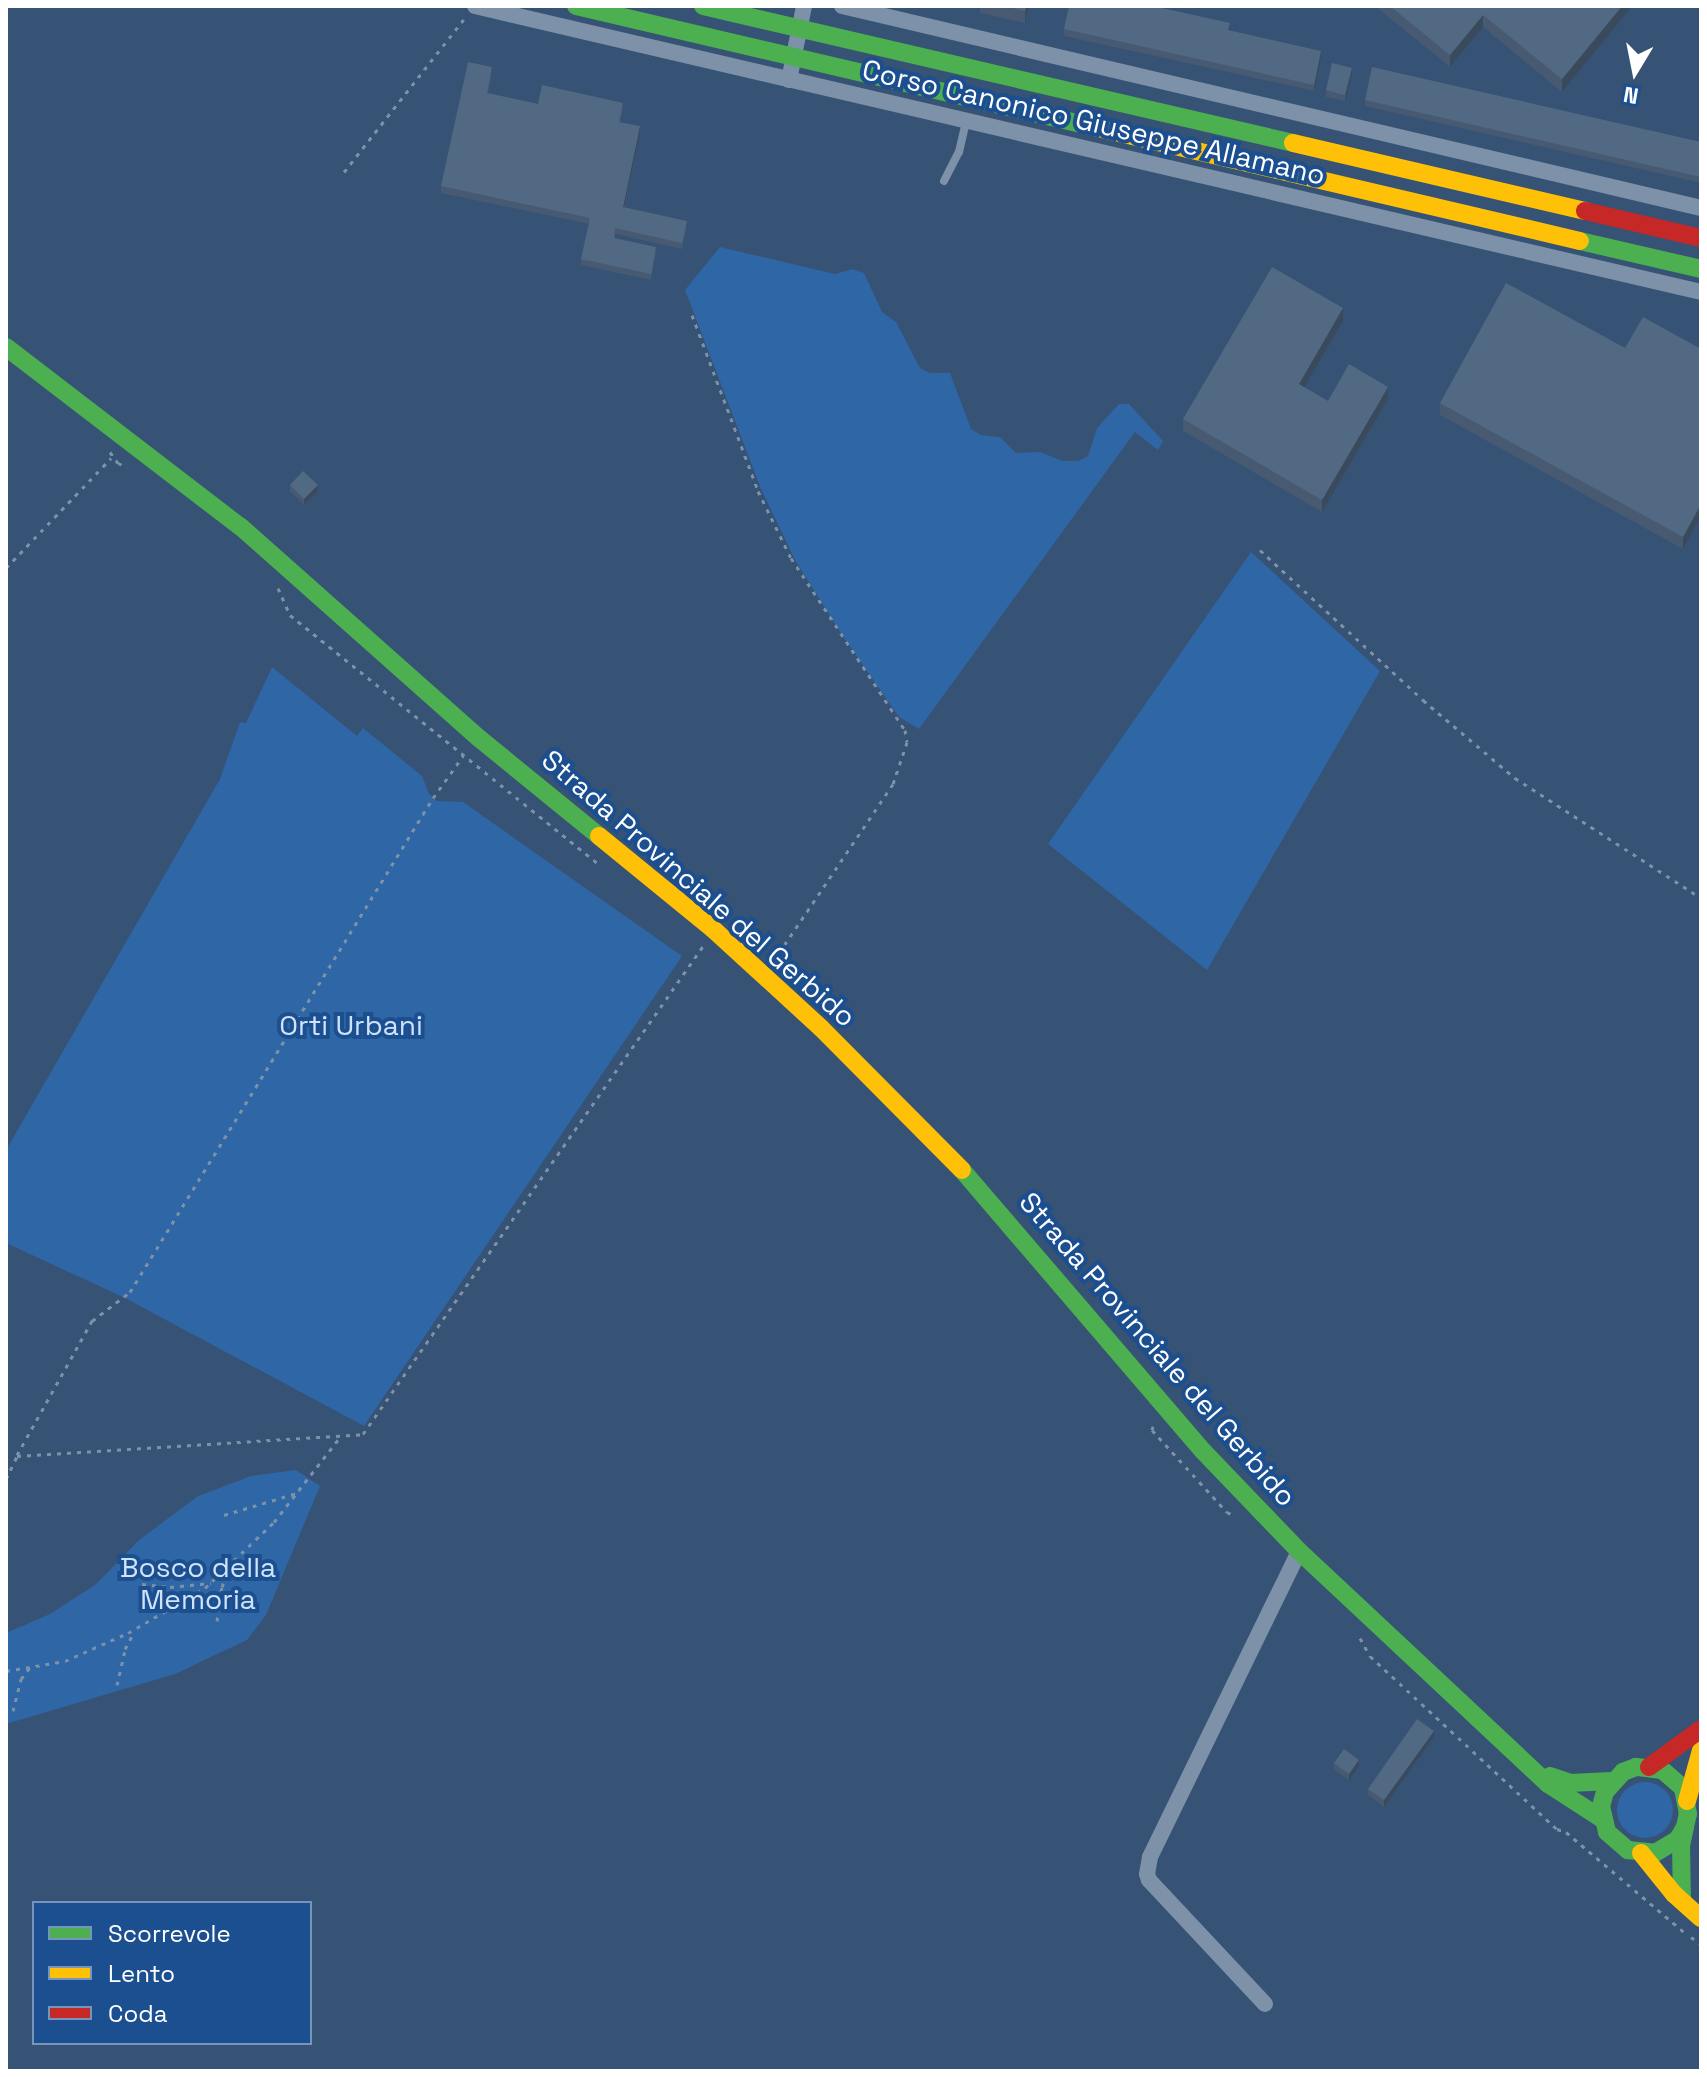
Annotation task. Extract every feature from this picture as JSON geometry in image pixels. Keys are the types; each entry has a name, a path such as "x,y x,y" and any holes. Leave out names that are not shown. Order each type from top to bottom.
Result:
{"street":[{"name":"Corso Canonico Giuseppe Allamano","path":"576,6 1701,269"},
{"name":"Corso Canonico Giuseppe Allamano","path":"703,6 1701,238"},
{"path":"789,80 804,6"},
{"name":"Corso Canonico Giuseppe Allamano","path":"842,6 1701,208"},
{"name":"Corso Canonico Giuseppe Allamano","path":"470,11 789,80 1701,292"},
{"name":"Strada Provinciale del Gerbido","path":"6,347 241,527 480,739 615,848 762,974 903,1107 960,1168 1203,1451 1299,1551 1534,1771 1602,1819 1616,1843 1641,1853 1682,1901 1701,1918"},
{"path":"1265,2004 1149,1880 1147,1874 1150,1857 1299,1551"},
{"name":"Strada Provinciale del Gerbido","path":"1534,1771 1570,1783 1612,1781 1623,1772 1649,1767 1701,1729"},
{"path":"1682,1901 1681,1846 1687,1801 1701,1750"},
{"path":"1649,1767 1674,1777 1687,1801"},
{"path":"1602,1819 1601,1806 1612,1781"},
{"path":"1641,1853 1667,1847 1685,1827"}],"lane":[{"path":"944,181 959,152 966,121"}],"path":[{"path":"344,172 470,11"},
{"path":"692,315 758,491 791,558 905,730 907,742 893,784 779,955 762,974"},
{"path":"6,568 127,440"},
{"path":"108,448 111,457 136,470"},
{"path":"1260,550 1423,700 1515,778 1701,898"},
{"path":"275,580 290,615 593,862 603,864"},
{"path":"6,1479 92,1321 130,1292 440,788 463,756"},
{"path":"17,1456 363,1434 705,943"},
{"path":"1154,1417 1152,1430 1227,1512 1240,1519"},
{"path":"6,1671 65,1661 136,1629 211,1583 274,1522 341,1436"},
{"path":"224,1515 297,1493"},
{"path":"217,1621 222,1587 231,1564"},
{"path":"142,1584 180,1586 211,1583"},
{"path":"117,1685 125,1649 136,1629"},
{"path":"1358,1634 1370,1656 1557,1829 1566,1832 1701,1944"},
{"path":"13,1711 21,1679 30,1667"}],"green space":[{"path":"720,247 835,274 853,269 864,273 882,312 896,322 920,368 930,373 950,373 971,429 981,435 1000,437 1016,453 1040,452 1063,461 1078,461 1088,456 1097,428 1119,404 1129,404 1163,441 1158,450 1135,432 919,729 899,717 842,635 795,560 761,489 685,290"},
{"path":"1251,552 1380,671 1207,970 1048,844"},
{"name":"Orti Urbani","path":"272,667 357,736 363,728 422,776 429,794 437,801 463,802 682,956 364,1426 125,1298 6,1243 6,1150 220,779 240,722 246,723"},
{"name":"Bosco della Memoria","path":"296,1470 320,1486 266,1615 247,1640 175,1674 6,1724 6,1633 50,1614 95,1585 139,1540 198,1496 251,1476"},
{"path":"1645,1782 1665,1790 1673,1810 1665,1830 1645,1838 1625,1830 1617,1810 1625,1790"}],"building":[{"path":"1004,6 1026,6 1025,11"},
{"path":"1069,6 1153,6 1230,23 1228,30 1321,51 1314,85 1064,29"},
{"path":"1390,6 1622,6 1562,79 1483,15 1450,55"},
{"path":"468,62 492,67 487,93 538,104 542,85 623,103 619,122 640,126 623,207 687,221 682,243 615,228 614,238 656,247 651,274 581,259 590,218 441,186"},
{"path":"1332,63 1352,68 1345,95 1326,90"},
{"path":"1372,67 1701,142 1701,177 1365,100"},
{"path":"1272,267 1343,308 1299,384 1328,401 1349,364 1388,387 1322,500 1183,419"},
{"path":"1506,283 1625,348 1643,317 1701,349 1701,504 1683,537 1440,403"},
{"path":"303,471 318,485 304,499 290,485"},
{"path":"1417,1719 1434,1731 1384,1800 1368,1789"},
{"path":"1344,1749 1359,1760 1349,1774 1334,1763"}],"traffic: fast":[{"path":"576,6 1094,127"},
{"path":"703,6 1293,143"},
{"path":"1580,241 1701,269"},
{"path":"6,347 241,527 480,739 599,836"},
{"path":"962,1170 1203,1451 1299,1551 1548,1784 1602,1819"},
{"path":"1682,1901 1681,1846 1688,1814 1683,1788 1662,1770 1636,1767 1623,1772 1605,1792 1601,1806 1607,1832 1628,1850 1655,1853 1678,1839 1685,1827"},
{"path":"1550,1776 1570,1783 1612,1781"}],"traffic: slow":[{"path":"1094,127 1580,241"},
{"path":"1293,143 1585,211"},
{"path":"599,836 713,929 821,1028 962,1170"},
{"path":"1687,1801 1701,1750"},
{"path":"1641,1853 1674,1894 1701,1918"}],"traffic: jam":[{"path":"1585,211 1701,238"},
{"path":"1649,1767 1701,1729"}]}
